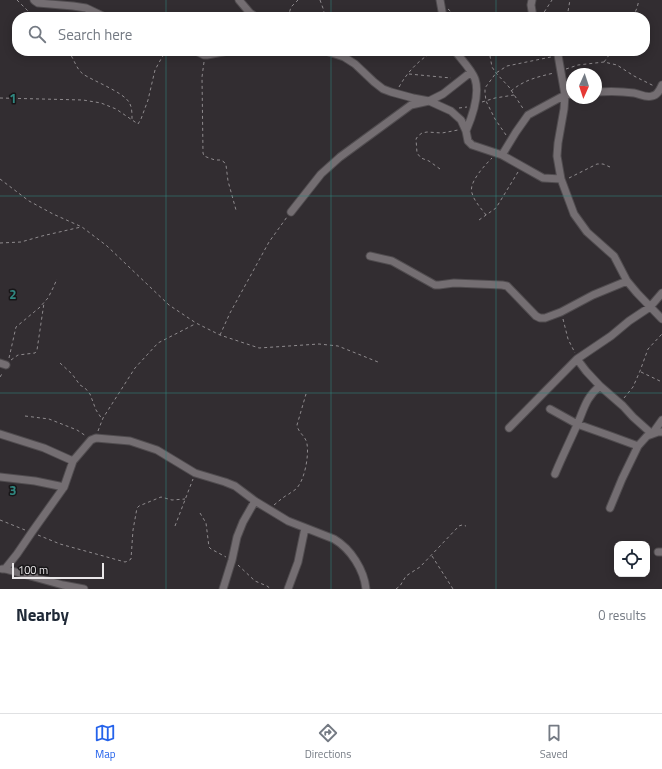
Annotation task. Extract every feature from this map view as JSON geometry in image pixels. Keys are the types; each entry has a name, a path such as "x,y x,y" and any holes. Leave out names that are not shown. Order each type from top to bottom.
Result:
{"street":[{"path":"34,0 38,3 86,8 94,12"},
{"path":"239,0 249,12"},
{"path":"440,0 442,12"},
{"path":"532,0 532,12"},
{"path":"341,56 355,64 383,89 429,101 448,110 462,120 469,143 499,154 543,178 561,179"},
{"path":"459,56 476,81 476,101 471,120 465,129"},
{"path":"558,56 566,87"},
{"path":"291,212 321,174 340,157 411,105 429,101 443,94 471,72"},
{"path":"653,96 661,87"},
{"path":"602,92 635,93 647,96 662,97"},
{"path":"499,154 528,115 566,95"},
{"path":"566,102 557,156 561,179 574,214 587,232 614,256 627,281 662,319"},
{"path":"370,256 392,261 435,285 454,283 507,286 536,316 540,318 545,318 561,312 593,295 627,281"},
{"path":"509,428 577,359 612,336 629,321 650,307 662,294"},
{"path":"577,359 600,386 652,434"},
{"path":"555,474 587,400 593,391 600,386"},
{"path":"550,409 577,424 638,446"},
{"path":"652,434 662,420"},
{"path":"610,508 638,446 647,436 662,432"},
{"path":"0,434 44,448 73,461"},
{"path":"2,569 17,554 64,487 73,461 94,439 130,441 157,450 195,473 236,486 255,501 288,521 334,539 341,543 364,575 366,589"},
{"path":"0,477 35,481 64,487"},
{"path":"222,589 232,560 237,537 243,522 255,501"},
{"path":"288,589 298,562 305,528"},
{"path":"2,569 84,589"}],"path":[{"path":"17,0 29,12"},
{"path":"290,12 291,7 298,0"},
{"path":"320,0 324,12"},
{"path":"544,12 552,0"},
{"path":"568,12 570,0"},
{"path":"635,12 639,0"},
{"path":"72,56 79,70 83,74 112,89 127,99 130,103 132,120"},
{"path":"0,98 52,98 101,103 116,108 138,124 148,100 155,70 163,56"},
{"path":"204,56 202,85 202,153 204,156 214,160 222,160 224,162 236,210"},
{"path":"395,93 403,78 424,56"},
{"path":"490,56 492,67 511,90 528,115"},
{"path":"510,141 486,101 486,88 496,73 508,66 546,56"},
{"path":"604,62 608,56"},
{"path":"511,90 519,84 537,77 578,65 604,62 617,65 634,76 661,87"},
{"path":"407,74 462,80"},
{"path":"448,110 463,108 495,98 514,95"},
{"path":"440,169 421,158 417,153 416,139 422,133 447,133 465,129"},
{"path":"486,215 472,193 471,187 489,161 499,154"},
{"path":"561,179 569,178 597,164 603,164 610,167"},
{"path":"478,220 496,208 521,166"},
{"path":"0,179 29,201 82,227 107,246 169,305 196,324 220,335 259,348 319,344 338,346 378,362"},
{"path":"220,335 230,313 269,242 291,212"},
{"path":"0,243 21,242 82,227"},
{"path":"44,302 37,350 35,353 18,355 7,363 16,327 39,308 44,302 48,298 54,288 56,279"},
{"path":"561,312 568,339 577,359"},
{"path":"25,416 50,419 94,439 102,420 135,368 158,343 196,324"},
{"path":"620,403 633,387 648,349 662,334"},
{"path":"60,363 90,394 96,410 102,420"},
{"path":"0,377 3,364"},
{"path":"640,371 662,382"},
{"path":"268,509 296,490 300,485 308,457 306,440 298,430 297,425 306,394"},
{"path":"175,526 195,473"},
{"path":"0,520 60,544 125,562 130,559 133,530 138,506 161,497 172,500 185,499"},
{"path":"200,513 206,523 209,547 232,560 255,581 271,589"},
{"path":"396,589 400,586 406,576 420,567 459,526 466,526"},
{"path":"431,556 453,589"}]}
